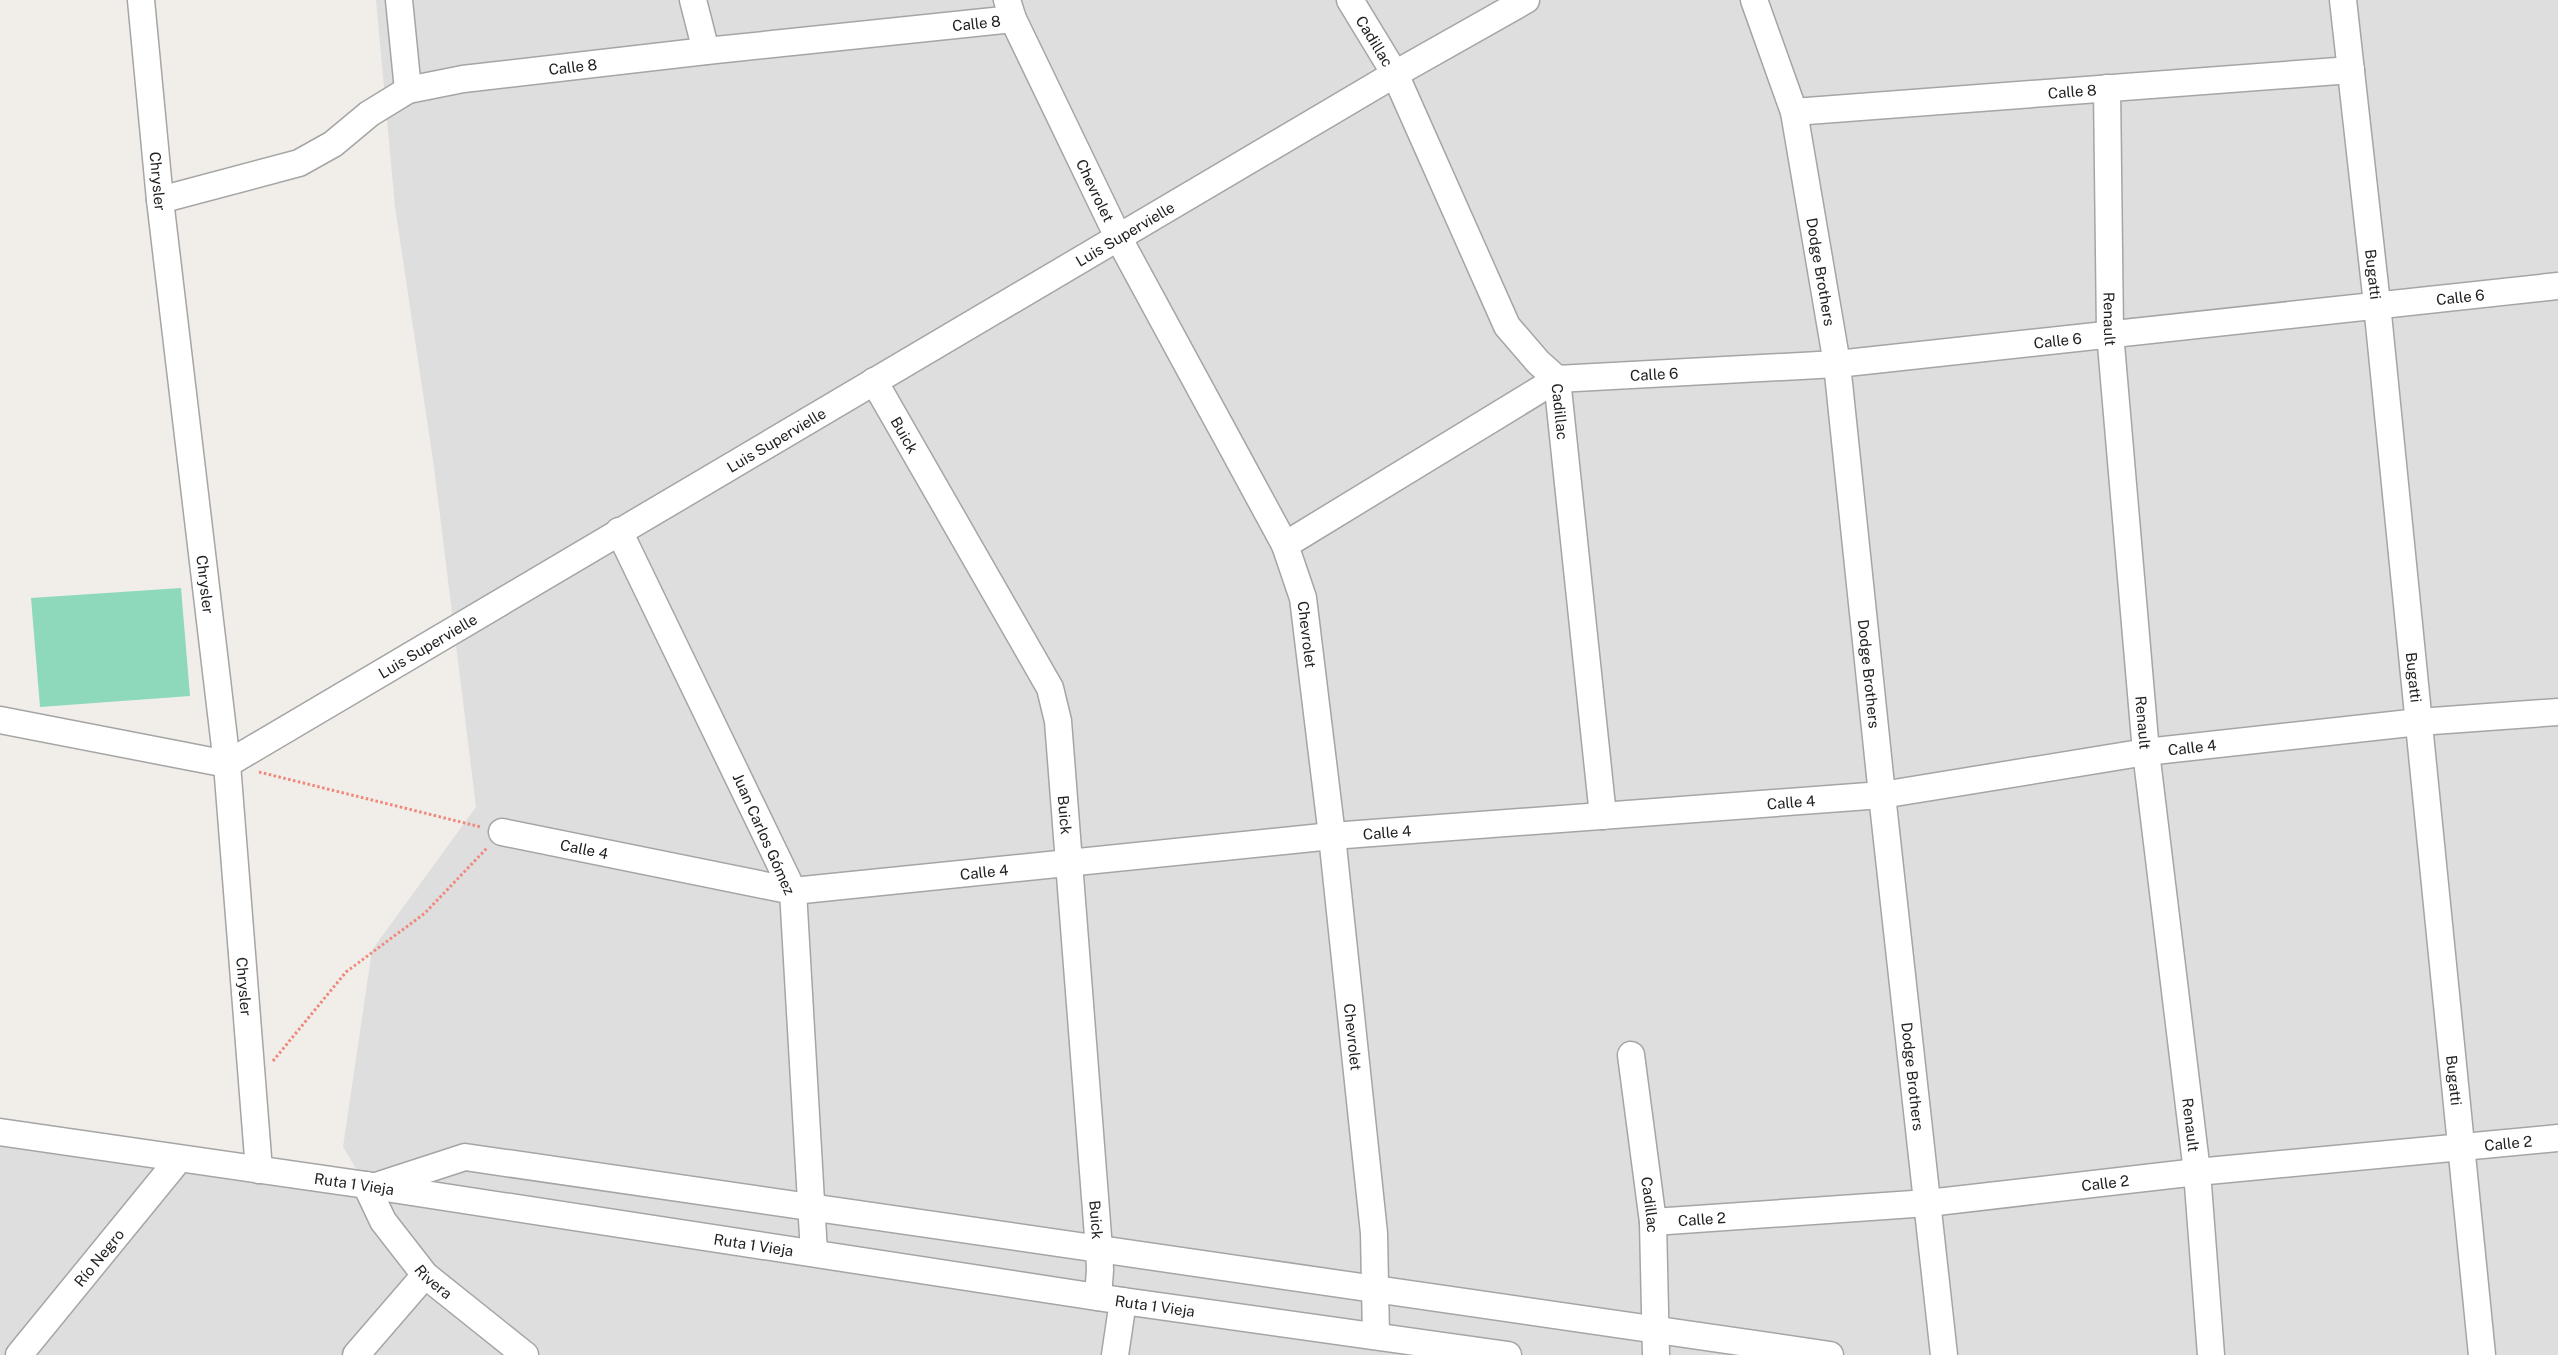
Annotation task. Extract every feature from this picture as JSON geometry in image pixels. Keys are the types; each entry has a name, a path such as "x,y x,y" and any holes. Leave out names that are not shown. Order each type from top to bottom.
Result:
{"street":[{"name":"Chrysler","path":"140,0 160,200 227,764 259,1170"},
{"path":"399,0 408,90"},
{"path":"693,0 706,50"},
{"name":"Cadillac","path":"1350,0 1395,74 1507,326 1538,362 1557,379 1602,816"},
{"name":"Luis Supervielle","path":"227,764 1395,74 1526,0"},
{"name":"Dodge Brothers","path":"1754,0 1794,112 1837,364 1944,1355"},
{"name":"Bugatti","path":"2343,0 2377,304 2482,1355"},
{"name":"Calle 8","path":"160,200 299,163 333,144 369,114 408,90 463,79 706,50 1010,10"},
{"name":"Chevrolet","path":"1010,10 1118,237 1285,545 1303,598 1332,836 1374,1233 1376,1335"},
{"name":"Calle 8","path":"1794,112 2351,70"},
{"name":"Renault","path":"2108,88 2110,333 2146,752 2196,1172 2211,1355"},
{"name":"Calle 6","path":"1557,379 1837,364 2377,304 2558,286"},
{"path":"1285,545 1557,379"},
{"name":"Buick","path":"874,381 1050,688 1058,721 1070,864 1099,1249 1098,1297"},
{"name":"Juan Carlos Gómez","path":"619,531 793,891 814,1253"},
{"name":"Calle 4","path":"502,832 793,891 1332,836 1882,794 2146,752 2419,722 2558,712"},
{"path":"0,720 227,764"},
{"name":"Cadillac","path":"1632,1056 1653,1222 1656,1355"},
{"name":"Ruta 1 Vieja","path":"0,1132 371,1186 1123,1301 1508,1355"},
{"name":"Calle 2","path":"1653,1222 1928,1203 2196,1172 2558,1138"},
{"path":"371,1186 465,1157 1830,1355"},
{"name":"Río Negro","path":"19,1355 179,1159"},
{"name":"Rivera","path":"371,1186 383,1221 425,1275 524,1355"},
{"path":"356,1355 425,1275"},
{"path":"1115,1355 1123,1301"}],"path":[{"path":"227,764 502,832 425,913 346,972 252,1087"}],"shaded area":[{"path":"376,0 2558,0 2558,1355 0,1355 0,1132 366,1185 343,1147 372,950 476,807 434,467 395,207"}],"green space":[{"path":"181,588 190,696 40,707 31,598"}]}
